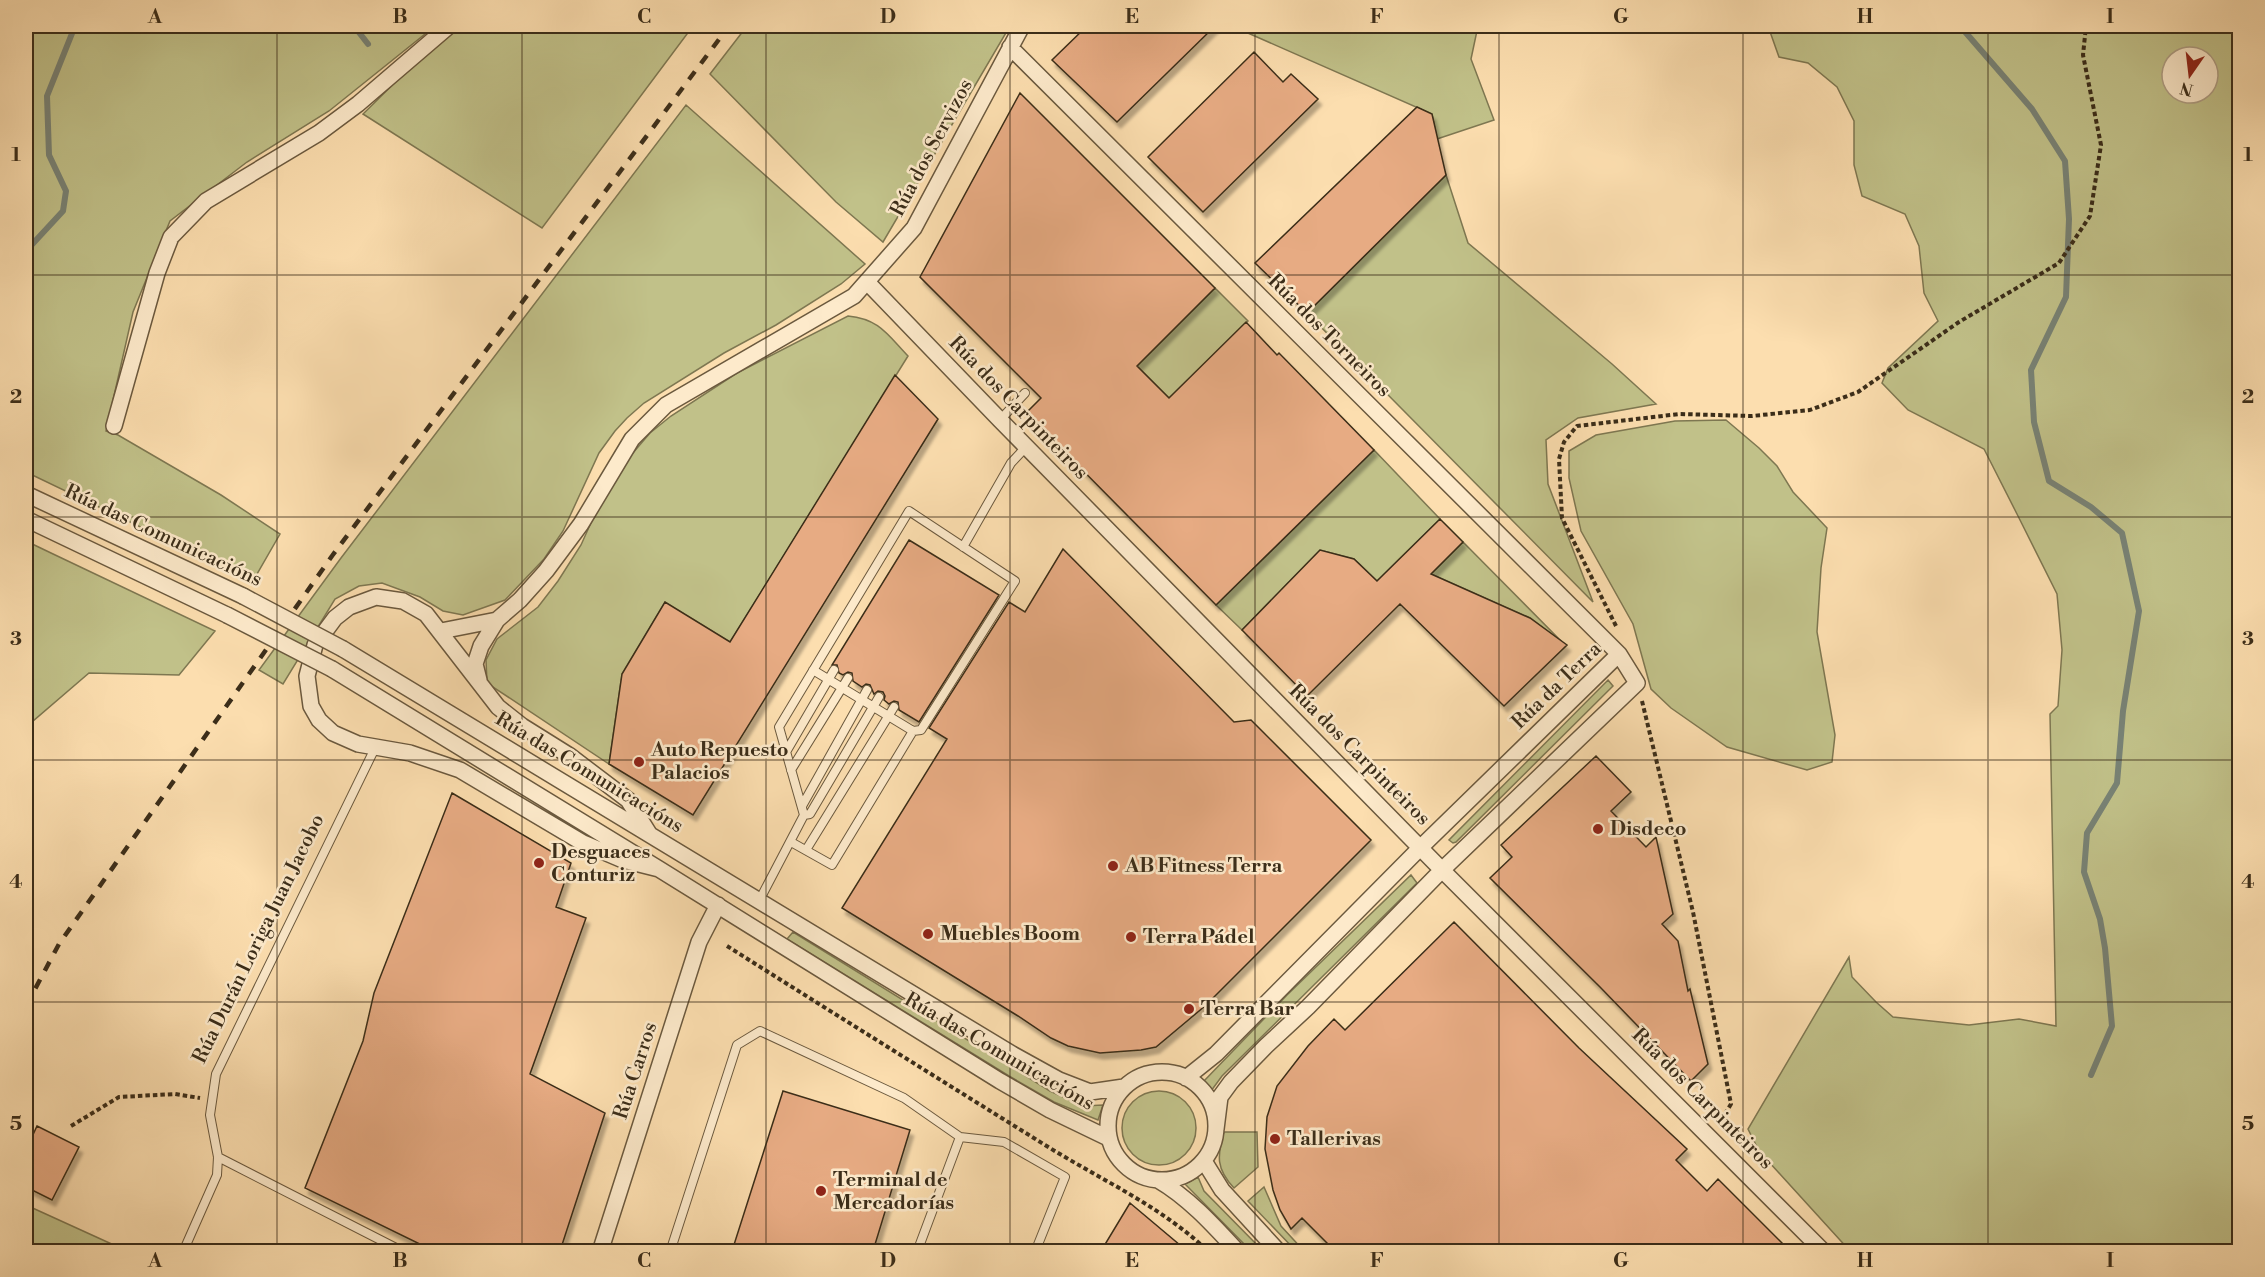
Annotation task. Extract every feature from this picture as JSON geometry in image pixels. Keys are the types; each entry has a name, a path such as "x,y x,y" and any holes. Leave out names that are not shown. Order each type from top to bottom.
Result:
{"street":[{"path":"114,426 157,273 171,237 206,201 319,133 358,104 449,26"},
{"name":"Rúa dos Servizos","path":"868,283 914,228 1022,26"},
{"name":"Rúa dos Torneiros","path":"1010,47 1619,654"},
{"path":"480,685 475,664 481,646 497,620 520,600 546,571 581,524 632,439 666,405 854,296 868,283"},
{"name":"Rúa dos Carpinteiros","path":"868,283 999,420 1420,848 1824,1251"},
{"name":"Rúa das Comunicacións","path":"26,494 243,596 343,649 1002,1048 1059,1080 1090,1092 1124,1087"},
{"name":"Rúa das Comunicacións","path":"26,519 227,615 332,669 1000,1081 1050,1110 1108,1138 1107,1119 1113,1101 1124,1087 1143,1075 1165,1072 1186,1078"},
{"path":"650,835 628,800 570,756 522,726 498,707 426,614 403,601 376,597 349,606 335,618 315,645 307,676 311,706 319,720 333,733 358,744 410,753 460,770 583,843 623,860 659,869"},
{"path":"441,631 497,620"},
{"name":"Rúa da Terra","path":"1186,1078 1216,1054 1420,848 1619,654 1637,683"},
{"path":"1108,1138 1115,1154 1126,1167 1141,1177 1158,1180 1175,1179 1191,1172 1204,1161 1214,1140 1220,1097 1231,1082 1442,870 1637,683"},
{"name":"Rúa Carros","path":"600,1251 699,942 718,905"},
{"path":"1186,1078 1199,1087 1209,1099 1215,1113 1216,1129"},
{"path":"1204,1161 1222,1190 1279,1251"},
{"path":"1158,1180 1181,1196 1238,1251"}],"lane":[{"path":"999,420 1025,393"},
{"path":"963,547 1011,463 1026,447"},
{"path":"759,901 804,815 779,727 813,670 909,511 1015,581 921,730 913,731 813,670"},
{"path":"786,753 834,670"},
{"path":"792,770 848,678"},
{"path":"802,806 867,690"},
{"path":"804,815 810,814 879,697"},
{"path":"806,850 894,706"},
{"path":"791,842 832,865 913,731"},
{"name":"Rúa Durán Loriga Juan Jacobo","path":"218,1157 210,1115 216,1074 376,746"},
{"path":"670,1251 737,1045 760,1030 904,1098 960,1137 1004,1142 1065,1177 1035,1251"},
{"path":"917,1251 960,1137"},
{"path":"183,1251 212,1189 217,1175 218,1157 404,1251"}],"path":[{"path":"1619,654 1620,640 1614,621 1562,518 1559,459 1564,442 1577,426 1679,414 1752,416 1810,410 1858,392 1959,322 2060,263 2090,216 2101,144 2083,55 2086,26"},
{"path":"1637,683 1693,912 1731,1104 1711,1137"},
{"path":"727,946 1056,1152 1126,1190 1179,1225 1209,1251"},
{"path":"71,1126 119,1097 175,1094 212,1101"}],"green space":[{"path":"26,26 435,26 329,111 247,162 170,221 133,312 106,431 118,435 221,495 280,534 253,581 26,472"},
{"path":"456,26 693,26 542,228 363,114 435,43"},
{"path":"747,26 1010,26 883,242 836,202 710,74"},
{"path":"1232,26 1478,26 1471,59 1494,120 1437,139 1432,114"},
{"path":"1768,26 2239,26 2239,1251 1850,1251 1759,1151 1748,1129 1849,957 1852,977 1893,1017 1969,1025 2019,1019 2056,1026 2050,714 2058,706 2062,650 2057,594 1984,449 1908,410 1882,383 1888,368 1938,321 1924,293 1919,246 1905,214 1862,196 1854,165 1854,121 1837,87 1808,63 1779,57"},
{"path":"686,105 865,264 841,284 644,403 627,418 599,453 563,531 544,559 505,600 463,615 443,611 420,597 382,583 359,586 335,599 283,684 259,670 341,558"},
{"path":"1446,175 1468,243 1656,404 1578,418 1546,440 1548,484 1593,602 1307,313"},
{"path":"1215,288 1248,321 1169,398 1137,366"},
{"path":"848,316 868,320 875,324 888,334 908,356 730,642 665,602 622,674 609,764 487,683 486,660 497,639 538,607 558,581 581,545 594,516 626,461 650,433 671,416 737,373"},
{"path":"1726,420 1777,466 1793,492 1827,528 1821,568 1817,632 1835,735 1832,762 1807,770 1727,747 1671,708 1651,689 1633,624 1581,531 1569,478 1569,451 1596,435 1675,421"},
{"path":"1374,450 1440,519 1377,581 1354,559 1320,550 1242,630 1216,605"},
{"path":"26,541 215,631 179,675 89,673 26,727"},
{"path":"1463,542 1563,643 1530,618 1431,574"},
{"path":"1608,680 1613,686 1456,842 1449,840"},
{"path":"1411,875 1417,883 1222,1076 1211,1091 1203,1082 1287,995"},
{"path":"793,932 1050,1091 1083,1106 1103,1105 1098,1120 1054,1102 1009,1076 787,939"},
{"path":"1152,1091 1166,1091 1180,1097 1190,1107 1196,1121 1196,1135 1190,1149 1180,1159 1166,1165 1152,1165 1138,1159 1128,1149 1122,1135 1122,1121 1128,1107 1138,1097"},
{"path":"1224,1132 1257,1132 1258,1167 1234,1188 1221,1168 1219,1155"},
{"path":"1198,1177 1204,1191 1263,1251 1251,1251 1185,1184"},
{"path":"1264,1187 1281,1226 1304,1251 1296,1251 1248,1201"},
{"path":"26,1205 127,1251 26,1251"}],"building":[{"path":"1087,26 1215,26 1117,122 1052,60"},
{"path":"1254,52 1283,82 1291,74 1318,99 1203,212 1148,157"},
{"path":"1020,93 1215,288 1137,366 1169,398 1246,322 1374,450 1216,605 1026,413 1041,398 920,277"},
{"path":"1417,107 1432,114 1446,175 1307,313 1255,263"},
{"path":"895,375 938,419 693,815 609,764 622,674 665,602 730,642"},
{"path":"1440,519 1463,542 1431,574 1530,618 1567,645 1504,706 1400,604 1307,696 1242,630 1320,550 1354,559 1377,581"},
{"path":"909,540 999,595 919,722 899,710 898,702 894,701 889,704 884,700 883,692 878,691 874,694 870,685 866,684 862,687 853,681 852,673 848,672 843,675 839,673 837,665 832,665"},
{"path":"1063,549 1234,722 1251,720 1371,840 1205,1006 1156,1047 1141,1050 1100,1053 1068,1046 1051,1038 842,908 947,739 929,728 1009,602 1025,612"},
{"path":"1596,756 1631,792 1611,811 1646,847 1656,837 1673,914 1662,924 1678,941 1688,991 1690,989 1708,1064 1691,1081 1490,878 1512,857 1501,845"},
{"path":"452,793 571,863 556,907 586,918 530,1074 605,1113 560,1251 434,1251 305,1188 363,1041 374,993"},
{"path":"1454,922 1579,1048 1687,1149 1676,1160 1707,1191 1718,1179 1790,1251 1335,1251 1302,1218 1291,1229 1280,1210 1273,1190 1265,1149 1267,1117 1277,1086 1308,1046 1334,1019 1345,1030"},
{"name":"Terminal de Mercadorías","path":"783,1091 910,1130 873,1251 732,1251"},
{"path":"37,1126 79,1147 52,1200 26,1187 26,1150"},
{"path":"1130,1203 1187,1251 1101,1251"}],"waterway":[{"path":"26,251 63,211 66,191 49,155 47,96 75,26"},
{"path":"354,26 368,44"},
{"path":"1960,26 2032,109 2065,161 2069,219 2066,297 2031,370 2034,422 2049,481 2091,507 2122,533 2139,611 2123,711 2117,783 2087,833 2084,872 2100,919 2112,1026 2091,1075"}],"railway":[{"path":"26,1006 59,944 332,556 729,26"}],"place":[{"name":"Auto Repuesto Palacios","path":"639,762"},
{"name":"Disdeco","path":"1598,829"},
{"name":"Desguaces Conturiz","path":"539,863"},
{"name":"AB Fitness Terra","path":"1113,866"},
{"name":"Muebles Boom","path":"928,934"},
{"name":"Terra Pádel","path":"1131,937"},
{"name":"Terra Bar","path":"1189,1009"},
{"name":"Tallerivas","path":"1275,1139"},
{"name":"Terminal de Mercadorías","path":"821,1191"}]}
